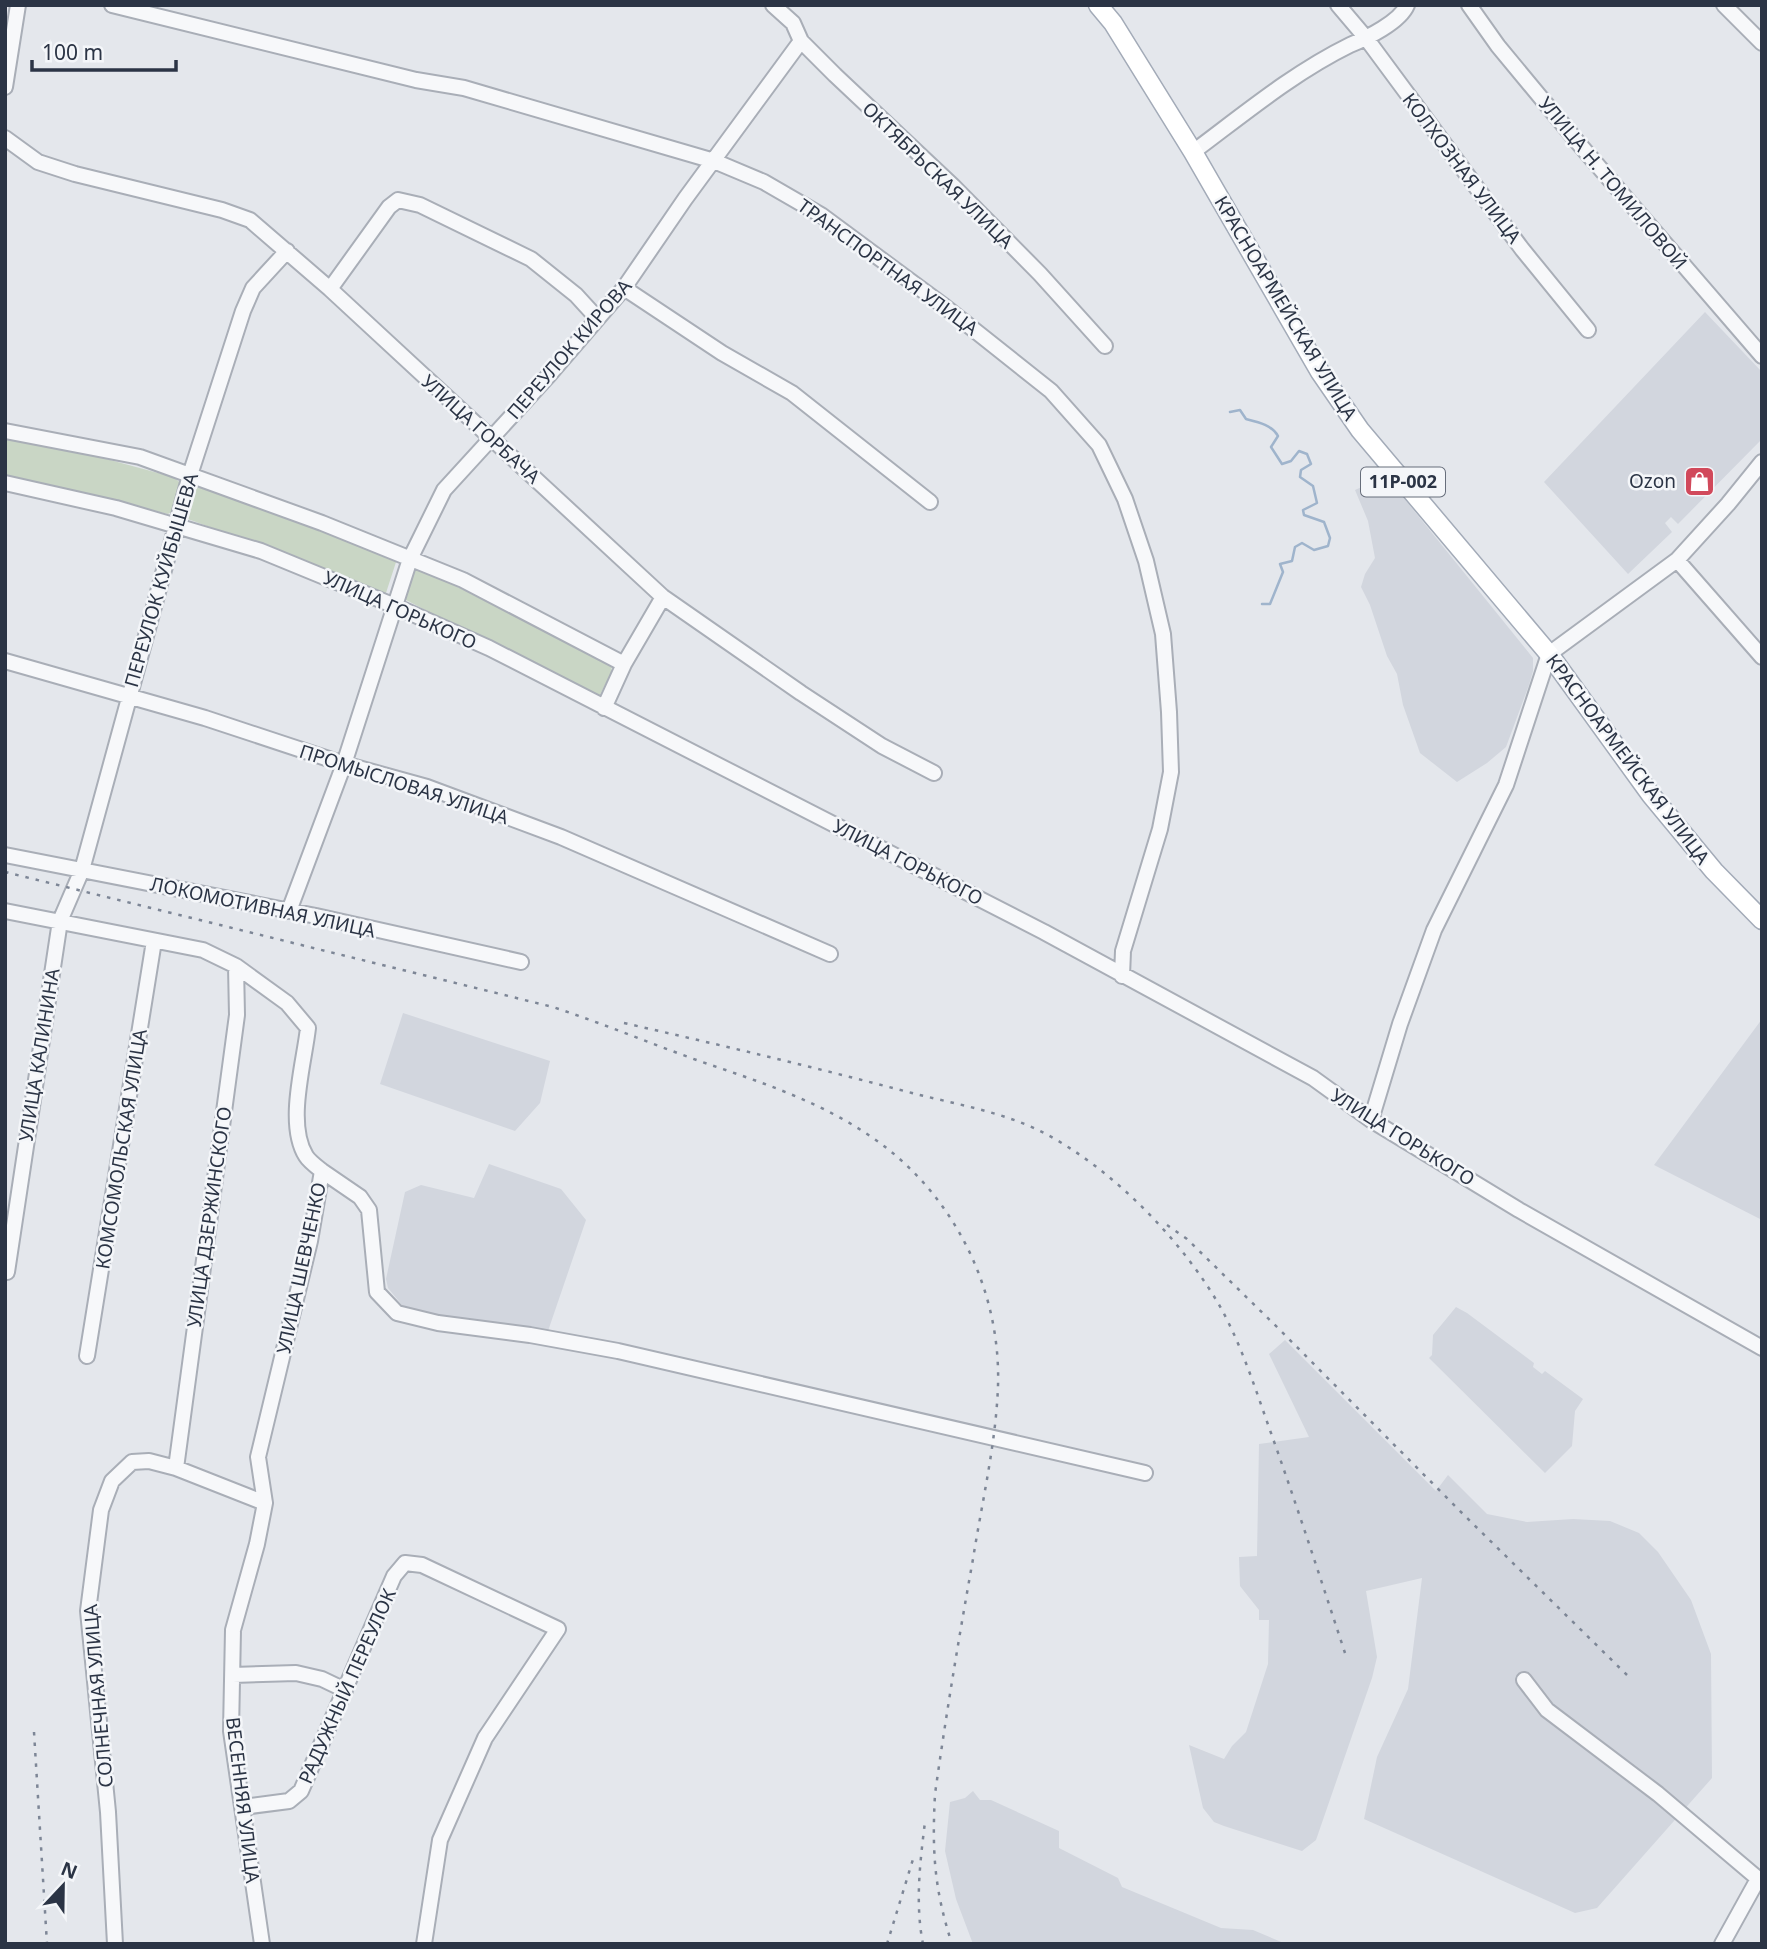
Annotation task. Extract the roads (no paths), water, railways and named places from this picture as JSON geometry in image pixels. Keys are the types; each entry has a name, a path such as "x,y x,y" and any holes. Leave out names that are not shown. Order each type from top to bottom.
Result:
{"main road":[{"name":"КРАСНОАРМЕЙСКАЯ УЛИЦА","path":"1098,5 1113,23 1193,152 1320,373 1360,430 1549,654 1651,795 1714,872 1762,920"}],"street":[{"path":"5,87 18,5"},
{"name":"ТРАНСПОРТНАЯ УЛИЦА","path":"112,5 416,80 464,88 714,161 764,182 832,223 944,306 1051,391 1099,445 1125,499 1146,561 1163,634 1171,772 1160,829 1124,951 1122,976"},
{"name":"ОКТЯБРЬСКАЯ УЛИЦА","path":"773,5 793,23 801,41 1040,274 1105,346"},
{"name":"КОЛХОЗНАЯ УЛИЦА","path":"1338,5 1367,37 1514,238 1588,330"},
{"path":"1193,152 1314,63 1367,37 1403,13 1406,5"},
{"name":"УЛИЦА Н. ТОМИЛОВОЙ","path":"1469,5 1498,46 1572,135 1762,356"},
{"path":"1724,5 1762,43"},
{"name":"ПЕРЕУЛОК КИРОВА","path":"289,911 344,764 410,559 444,490 624,288 801,41"},
{"name":"УЛИЦА ГОРБАЧА","path":"5,138 38,162 75,174 222,209 250,220 330,289 663,597 882,746 934,773"},
{"path":"330,289 389,207 398,200 420,205 531,259 576,295 597,318"},
{"name":"ПЕРЕУЛОК КУЙБЫШЕВА","path":"60,921 82,870 190,475 226,360 253,288 286,251"},
{"path":"624,288 722,353 792,393 930,502"},
{"path":"5,431 140,457 321,523 463,580 624,664"},
{"path":"1371,1120 1400,1024 1434,930 1506,786 1549,654 1677,560 1762,462"},
{"name":"УЛИЦА ГОРЬКОГО","path":"5,483 93,502 261,551 489,648 1032,926 1313,1078 1371,1120 1520,1210 1762,1348"},
{"path":"1677,560 1762,657"},
{"path":"604,708 624,664 663,597"},
{"name":"ПРОМЫСЛОВАЯ УЛИЦА","path":"5,661 205,718 344,764 427,787 561,837 830,954"},
{"name":"ЛОКОМОТИВНАЯ УЛИЦА","path":"5,855 289,911 521,962"},
{"name":"УЛИЦА ШЕВЧЕНКО","path":"5,911 203,950 236,966 287,1003 307,1028 298,1103 298,1133 306,1156 322,1171 310,1241 258,1457 265,1503"},
{"name":"УЛИЦА КАЛИНИНА","path":"6,1272 60,921"},
{"name":"КОМСОМОЛЬСКАЯ УЛИЦА","path":"87,1356 154,941"},
{"name":"УЛИЦА ДЗЕРЖИНСКОГО","path":"176,1468 237,1016 236,966"},
{"path":"322,1171 360,1197 369,1210 377,1292 397,1313 618,1351 1145,1473"},
{"name":"СОЛНЕЧНАЯ УЛИЦА","path":"115,1944 108,1812 88,1611 101,1510 112,1481 132,1462 149,1461 176,1468"},
{"path":"176,1468 265,1503"},
{"name":"ВЕСЕННЯЯ УЛИЦА","path":"262,1944 231,1731 233,1630 257,1544 265,1503"},
{"name":"РАДУЖНЫЙ ПЕРЕУЛОК","path":"243,1807 289,1801 301,1791 394,1576 405,1563 422,1565 558,1629 485,1738 440,1840 424,1944"},
{"path":"233,1675 296,1673 322,1679 345,1689"},
{"path":"1524,1680 1547,1710 1658,1794 1760,1881 1722,1944"}],"waterway":[{"path":"1230,412 1240,410 1246,419 1272,429 1278,436 1271,447 1282,464 1291,461 1299,451 1307,454 1311,464 1301,470 1300,477 1313,486 1317,503 1303,510 1304,515 1324,522 1330,538 1328,546 1314,550 1302,543 1295,547 1292,561 1280,564 1283,572 1270,604 1262,604"}],"railway":[{"path":"5,872 553,1007 817,1106 880,1143 931,1191 969,1250 982,1283 992,1316 998,1386 992,1451 935,1794 936,1870 941,1905 952,1944"},
{"path":"624,1023 1013,1119 1070,1148 1121,1187 1188,1259 1230,1325 1300,1515 1345,1653"},
{"path":"1167,1225 1187,1239 1278,1328 1627,1675"},
{"path":"34,1732 47,1944"},
{"path":"923,1944 919,1898 925,1822"},
{"path":"887,1944 914,1856"}],"place":[{"name":"Ozon","path":"1699,481"}]}
